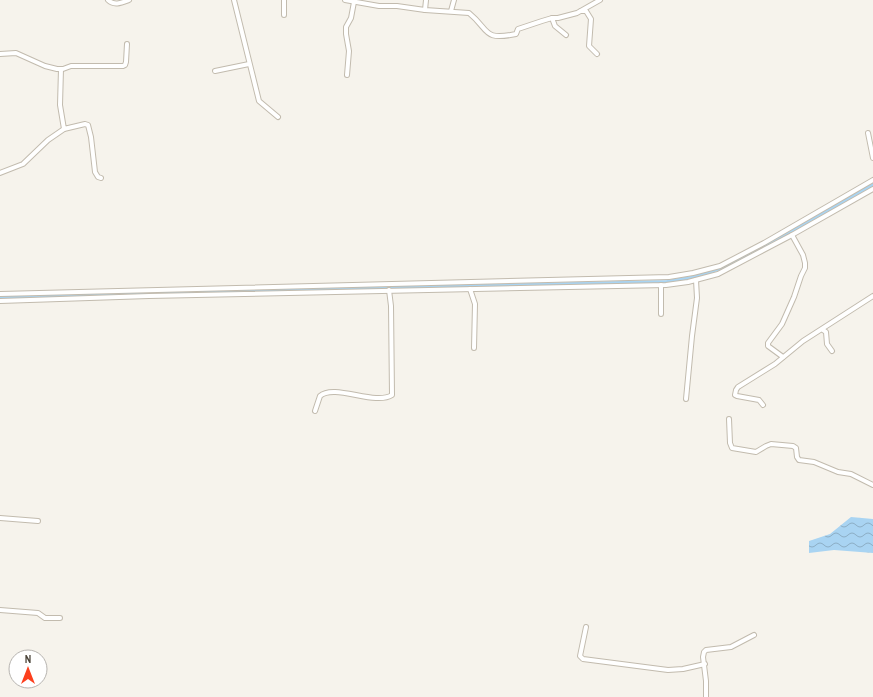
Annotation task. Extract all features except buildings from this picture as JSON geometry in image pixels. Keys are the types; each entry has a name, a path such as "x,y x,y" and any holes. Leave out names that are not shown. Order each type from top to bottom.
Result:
{"street":[{"path":"108,0 114,4 123,3 129,0"},
{"path":"234,0 259,101 278,117"},
{"path":"284,0 284,15"},
{"path":"345,0 379,6 469,12 484,30 498,37 516,34 518,29 526,25 552,18 558,18 580,11 600,0"},
{"path":"425,10 426,0"},
{"path":"451,11 454,0"},
{"path":"347,75 349,51 346,27 351,18 354,2"},
{"path":"580,11 586,11 591,19 589,46 590,49 597,54"},
{"path":"552,18 555,26 566,36"},
{"path":"0,54 16,53 45,66 61,69 71,66 123,66 126,62 127,44"},
{"path":"215,70 249,64"},
{"path":"61,69 60,106 64,129"},
{"path":"0,173 26,162 48,140 64,129 85,124 88,125 91,137 95,172 98,177 101,178"},
{"path":"868,133 873,158"},
{"path":"0,294 669,277 694,273 720,266 764,243 873,180"},
{"path":"0,301 389,290 661,285 696,280 718,274 792,235 873,189"},
{"path":"783,357 768,346 768,342 785,318 805,268 803,255 792,235"},
{"path":"686,399 697,298 696,280"},
{"path":"661,285 661,314"},
{"path":"470,289 475,304 474,348"},
{"path":"314,411 320,396 327,392 349,393 381,398 387,398 392,395 391,313 389,290"},
{"path":"763,405 759,400 735,395 736,390 738,387 783,357 803,341 823,330 873,296"},
{"path":"823,330 826,332 827,344 832,351"},
{"path":"729,419 730,443 732,448 756,452 771,444 793,446 796,448 797,457 799,460 814,462 838,472 851,474 873,486"},
{"path":"0,518 38,521"},
{"path":"0,610 38,613 45,618 60,618"},
{"path":"586,628 580,656 583,659 668,670 683,669 705,664"},
{"path":"706,697 705,664 703,657 704,652 706,650 731,647 754,635"}],"water":[{"path":"851,517 873,519 873,553 834,550 809,553 809,541 830,534"}],"waterway":[{"path":"0,298 73,295 667,282 691,278 734,263 873,185"}]}
